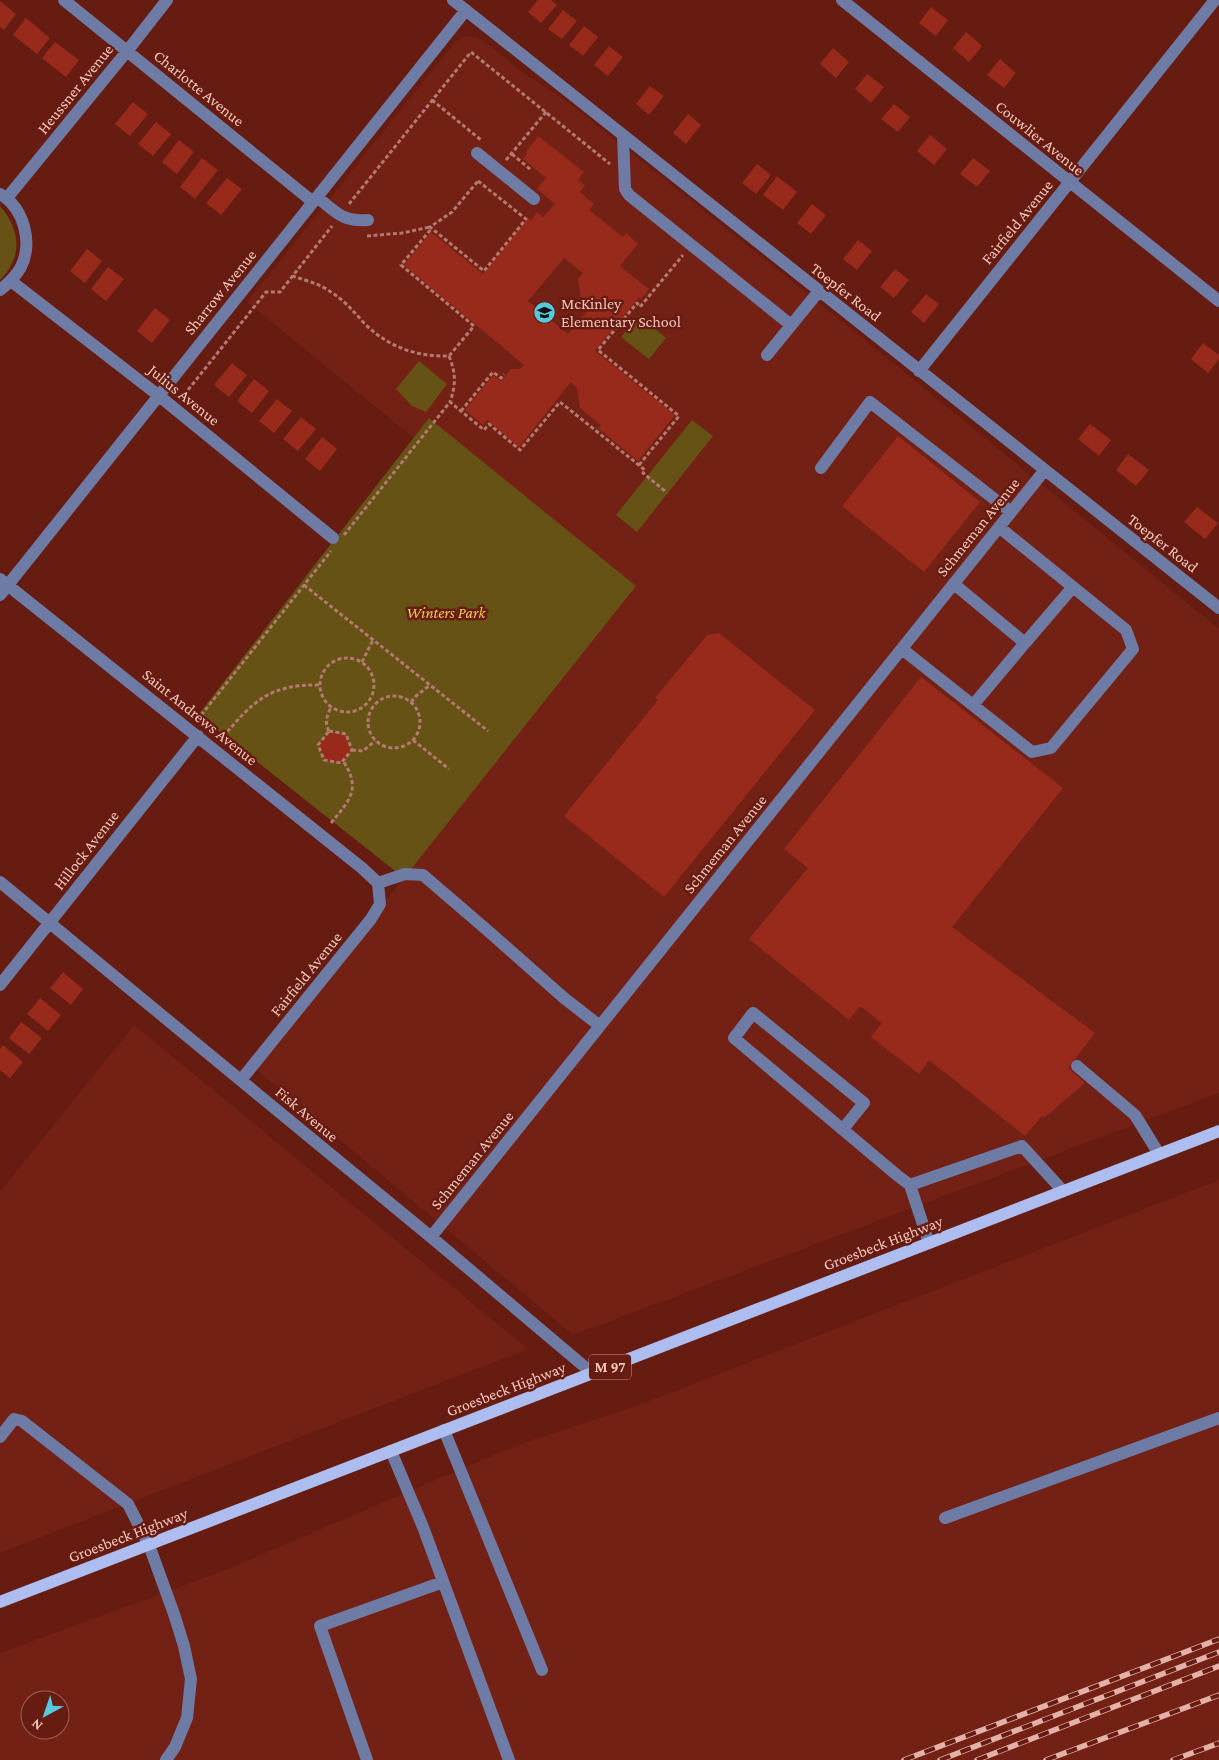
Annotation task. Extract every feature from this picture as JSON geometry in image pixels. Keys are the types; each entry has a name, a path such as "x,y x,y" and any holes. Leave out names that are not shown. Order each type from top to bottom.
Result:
{"main road":[{"name":"Groesbeck Highway","path":"0,1602 1219,1131"}],"street":[{"name":"Charlotte Avenue","path":"64,0 315,199 347,219 368,220"},
{"name":"Heussner Avenue","path":"4,196 128,50 166,0"},
{"name":"Toepfer Road","path":"453,0 1219,608"},
{"name":"Couwlier Avenue","path":"842,0 1219,301"},
{"name":"Fairfield Avenue","path":"919,371 1215,0"},
{"name":"Sharrow Avenue","path":"3,586 466,10"},
{"path":"624,136 625,189 629,195 791,325"},
{"path":"480,147 502,165 534,199"},
{"path":"0,290 11,281 21,266 26,248 26,230 19,212 4,196"},
{"name":"Julius Avenue","path":"11,281 158,395 336,541"},
{"path":"767,355 819,291"},
{"path":"821,468 870,402 1011,512"},
{"name":"Schmeman Avenue","path":"431,1237 1044,471"},
{"path":"902,649 1032,752 1051,748 1133,649 1126,630 999,527"},
{"path":"954,584 1025,643"},
{"name":"Saint Andrews Avenue","path":"3,586 198,736 378,882"},
{"path":"973,705 1073,587"},
{"name":"Hillock Avenue","path":"0,985 198,736"},
{"path":"378,882 405,874 423,875 564,998 600,1026"},
{"name":"Fisk Avenue","path":"0,882 431,1237 592,1374"},
{"name":"Fairfield Avenue","path":"241,1080 371,919 380,904 378,882"},
{"path":"843,1130 864,1103 753,1013 734,1038 843,1130 910,1185 930,1243"},
{"path":"1077,1066 1135,1115 1160,1154"},
{"path":"910,1185 1022,1146 1063,1191"},
{"path":"945,1518 1219,1418"},
{"path":"0,1437 14,1420 22,1421 128,1504 148,1545 174,1614 184,1646 191,1679 187,1718 175,1747 166,1760"},
{"path":"444,1430 542,1670"},
{"path":"391,1451 423,1527 509,1760"},
{"path":"367,1760 320,1626 443,1582"}],"path":[{"path":"432,100 480,147"},
{"path":"485,186 546,112"},
{"path":"499,154 502,165"},
{"path":"512,154 531,170"},
{"path":"432,228 484,271 526,219 478,181 452,212 430,227 432,228 401,266 474,326 449,356"},
{"path":"184,395 266,292 280,292 334,224"},
{"path":"639,465 679,416 598,350 637,304 640,307 683,254"},
{"path":"292,276 319,285 330,291 353,310 375,333 398,347 426,356 449,356"},
{"path":"198,718 304,585 336,541 450,402 455,375 449,356"},
{"path":"461,411 493,372 501,378 504,374"},
{"path":"450,402 484,430 489,424 520,450 560,402 645,470 643,473 665,491"},
{"path":"304,585 488,731"},
{"path":"362,662 373,640"},
{"path":"346,658 362,662 370,670 375,686 369,702 355,711 346,712 331,707 324,699 320,685 323,672 337,660 346,658"},
{"path":"223,737 244,712 265,696 294,686 320,685"},
{"path":"411,702 430,685"},
{"path":"395,696 411,702 417,709 420,718 417,736 403,747 394,749 385,748 375,741 368,730 367,721 373,706 379,700 395,696"},
{"path":"369,702 373,706"},
{"path":"329,731 326,718 331,707"},
{"path":"329,731 346,734 352,750"},
{"path":"329,731 318,745 324,760 341,763 352,750"},
{"path":"413,740 449,769"},
{"path":"352,750 363,751 375,741"},
{"path":"331,823 352,794 352,779 343,761"}],"shaded area":[{"path":"463,37 476,37 488,44 518,69 569,103 844,323 1219,629 1219,1093 573,1335 252,1066 404,878 429,418 414,438 247,302 454,43"},
{"path":"134,1025 528,1349 0,1553 0,1192"},
{"path":"1219,1180 1219,1760 0,1760 0,1653 223,1571 520,1444 639,1405"}],"green space":[{"path":"0,206 12,224 15,234 16,253 13,262 0,280"},
{"path":"639,315 666,338 649,359 621,337"},
{"path":"419,361 447,384 426,412 412,406 396,389"},
{"name":"Winters Park","path":"429,418 636,586 404,878 198,715"},
{"path":"692,420 713,436 637,532 616,515"}],"building":[{"path":"538,0 551,0 557,5 541,23 528,12"},
{"path":"0,1 16,14 4,30 0,27"},
{"path":"931,7 948,20 936,36 919,23"},
{"path":"563,10 577,21 562,39 548,29"},
{"path":"26,18 50,38 37,54 13,35"},
{"path":"584,26 598,37 583,56 569,45"},
{"path":"966,32 982,46 969,62 953,48"},
{"path":"55,42 79,60 66,77 42,58"},
{"path":"609,46 623,57 608,76 594,65"},
{"path":"833,48 849,62 836,78 820,64"},
{"path":"1000,59 1016,73 1004,88 987,75"},
{"path":"867,74 884,87 871,103 855,89"},
{"path":"650,86 664,96 649,115 636,104"},
{"path":"133,102 148,114 130,136 115,124"},
{"path":"894,104 910,117 898,132 881,119"},
{"path":"688,114 701,125 686,144 673,133"},
{"path":"156,122 171,134 153,156 138,144"},
{"path":"930,135 947,149 934,165 917,151"},
{"path":"538,136 584,172 578,180 585,185 580,192 594,204 589,210 623,237 626,233 638,244 620,266 649,289 641,299 639,297 595,351 675,415 638,461 598,428 601,425 580,408 577,388 571,382 519,447 487,420 483,425 465,410 493,375 501,381 511,369 520,369 524,365 404,265 431,232 483,274 528,218 531,220 537,212 543,217 555,204 537,189 546,178 523,159 527,154 526,152","holes":["564,258 583,273 578,279 582,307 587,311 568,334 528,301"]},
{"path":"179,140 194,152 177,174 162,162"},
{"path":"202,158 218,170 195,199 180,187"},
{"path":"973,158 990,171 977,187 960,174"},
{"path":"757,164 771,175 756,194 742,183"},
{"path":"777,176 797,192 783,210 763,195"},
{"path":"227,178 242,189 221,215 206,203"},
{"path":"812,204 826,215 811,234 797,223"},
{"path":"858,240 872,251 857,270 843,259"},
{"path":"87,249 102,261 85,283 70,271"},
{"path":"108,267 124,279 106,301 91,289"},
{"path":"895,269 909,280 894,298 880,287"},
{"path":"926,294 939,304 924,323 911,312"},
{"path":"155,308 170,320 152,343 137,331"},
{"path":"1203,343 1219,355 1219,359 1208,373 1191,359"},
{"path":"232,363 247,375 229,397 214,385"},
{"path":"254,379 269,391 252,413 237,401"},
{"path":"277,399 292,411 274,433 259,421"},
{"path":"301,417 316,429 298,451 283,439"},
{"path":"1090,424 1111,440 1099,456 1078,439"},
{"path":"898,436 980,502 924,572 842,506"},
{"path":"322,437 337,449 320,471 305,459"},
{"path":"1128,454 1149,470 1136,486 1116,470"},
{"path":"1197,507 1218,523 1205,539 1184,522"},
{"path":"719,633 815,710 664,897 564,816 658,700 655,698 707,635"},
{"path":"921,677 1063,788 952,927 1095,1033 1068,1068 1085,1083 1045,1117 1042,1116 1025,1136 929,1060 919,1074 871,1037 882,1023 860,1006 849,1020 749,939 808,868 784,849"},
{"path":"330,732 345,735 351,751 341,763 325,760 319,745"},
{"path":"63,972 83,989 71,1005 50,988"},
{"path":"40,998 61,1015 48,1031 27,1014"},
{"path":"21,1022 42,1038 29,1054 9,1038"},
{"path":"3,1045 23,1062 10,1078 0,1070 0,1049"}],"railway":[{"path":"904,1760 1219,1639"},
{"path":"940,1760 1219,1652"},
{"path":"977,1760 1219,1666"},
{"path":"1046,1760 1219,1695"},
{"path":"1173,1760 1219,1743"}],"place":[{"name":"McKinley Elementary School","path":"545,312"}]}
